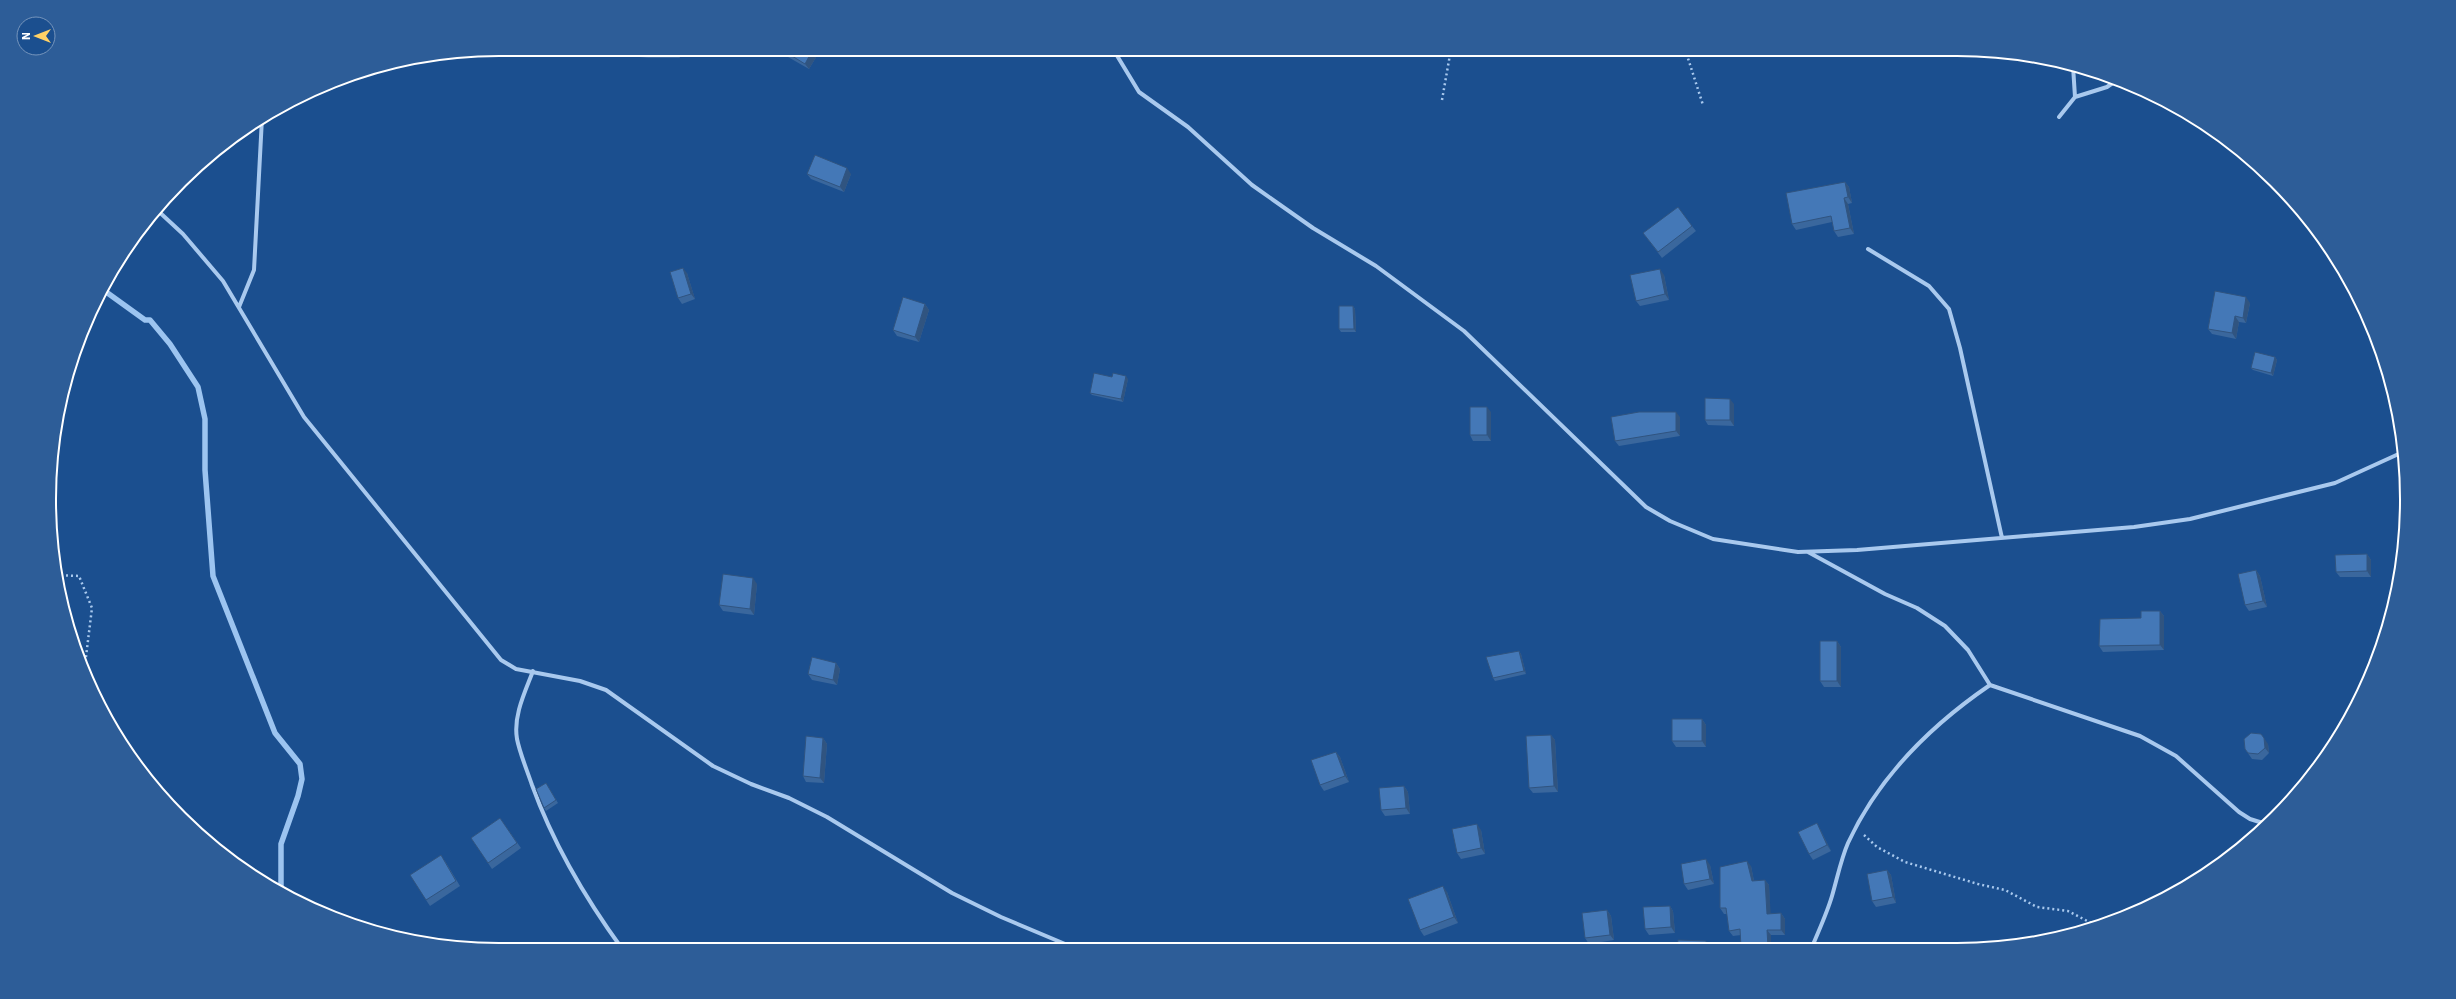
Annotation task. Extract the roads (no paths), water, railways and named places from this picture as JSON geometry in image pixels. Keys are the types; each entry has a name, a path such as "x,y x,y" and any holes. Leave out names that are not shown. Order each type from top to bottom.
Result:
{"street":[{"path":"1117,56 1139,92 1188,127 1252,185 1313,228 1376,266 1464,331 1646,507 1670,521 1713,539 1756,547 1807,552 1857,550 2134,527 2190,519 2335,483 2397,455"},
{"path":"2073,72 2075,97"},
{"path":"2059,117 2075,97 2107,87 2111,84"},
{"path":"240,307 254,270 262,125"},
{"path":"161,214 183,234 223,281 240,307 304,417 380,513 488,642 501,660 516,670 533,671 580,681 606,690 713,766 750,784 788,798 827,817 952,893 1001,917 1065,943"},
{"path":"1868,249 1928,286 1949,309 1960,348 2002,538"},
{"path":"1807,552 1885,594 1917,608 1945,626 1968,650 1990,685 2140,736 2176,756 2239,812 2250,819 2260,822"},
{"path":"533,671 519,710 517,738 528,774 558,850 580,889 618,943"},
{"path":"1814,943 1831,898 1847,845 1876,791 1907,754 1954,710 1990,685"}],"waterway":[{"path":"107,293 145,320 150,320 170,344 198,387 205,419 205,470 213,576 275,733 300,764 302,779 298,796 281,844 281,886"}]}
